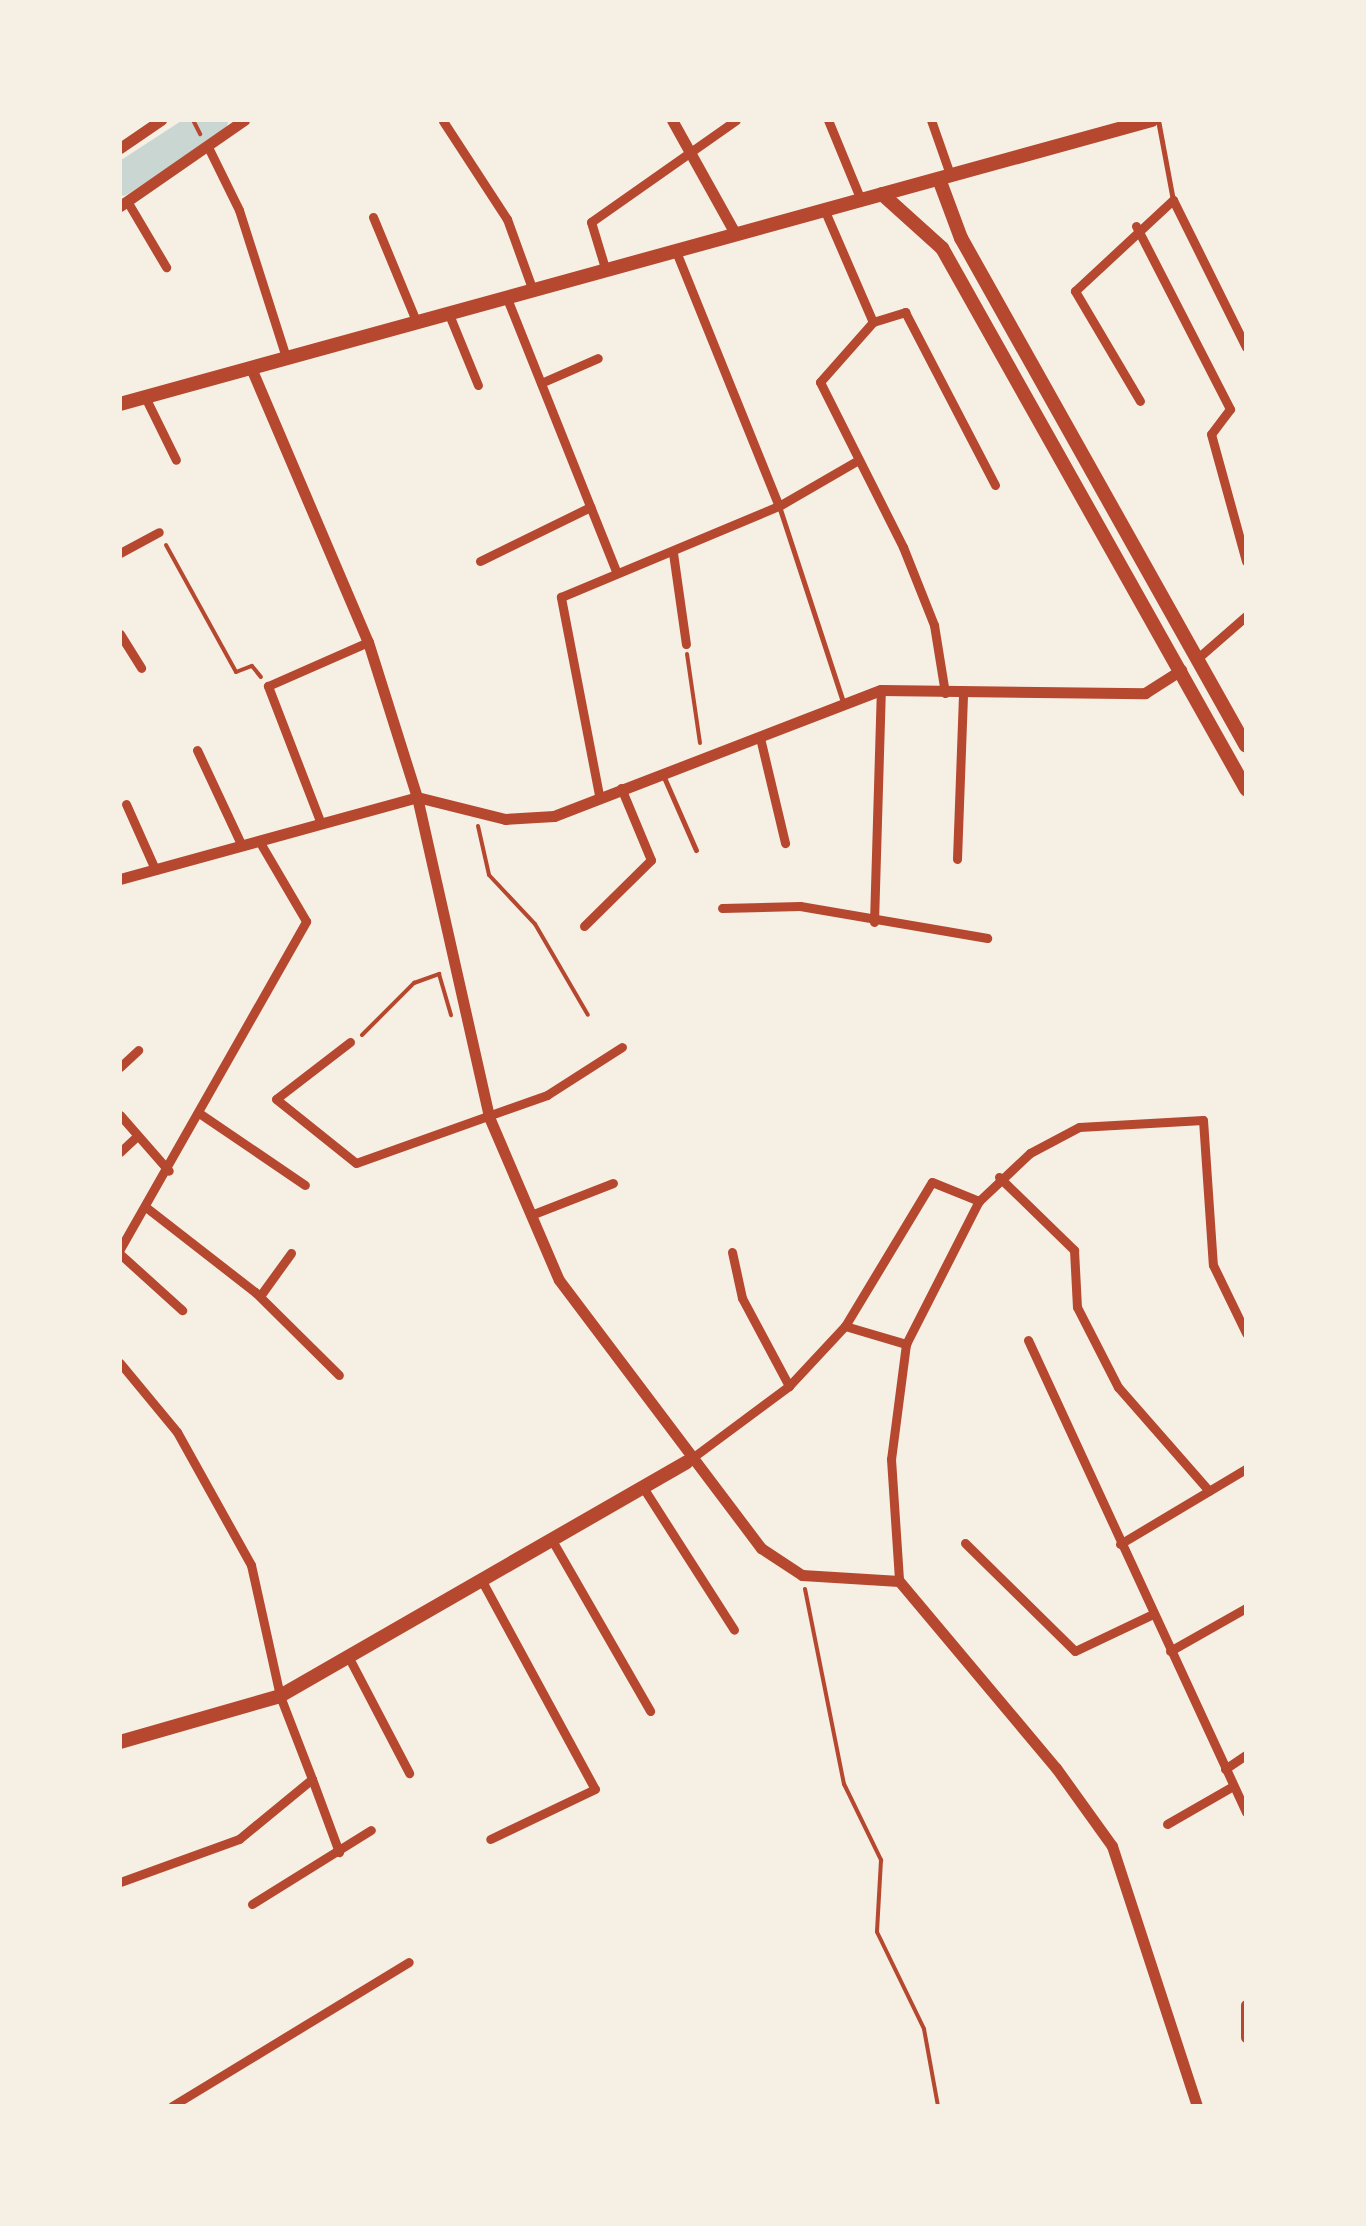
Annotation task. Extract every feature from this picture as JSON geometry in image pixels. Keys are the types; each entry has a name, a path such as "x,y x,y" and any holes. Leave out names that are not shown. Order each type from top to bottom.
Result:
{"main road":[{"path":"120,404 1155,120"},
{"path":"945,178 962,238 1246,746"},
{"path":"882,194 942,248 1246,789"},
{"path":"942,248 962,238"},
{"path":"1181,670 1199,657"},
{"path":"120,1742 280,1696 483,1583 687,1462"}],"street":[{"path":"120,148 161,120"},
{"path":"166,266 123,204 244,120"},
{"path":"672,120 735,233"},
{"path":"605,268 591,222 694,157 736,120"},
{"path":"828,120 860,200"},
{"path":"931,120 945,178"},
{"path":"442,121 508,219 532,288"},
{"path":"206,144 239,210 286,357"},
{"path":"1140,401 1075,290 1136,226 1173,200 1246,347"},
{"path":"824,209 873,322"},
{"path":"373,217 416,321"},
{"path":"1136,226 1230,409 1211,434 1246,561"},
{"path":"675,249 779,506"},
{"path":"506,296 615,569"},
{"path":"448,312 478,385"},
{"path":"945,692 910,563 855,462 820,382 873,322 905,312 995,485"},
{"path":"541,383 598,358"},
{"path":"250,368 368,642 417,796 488,1117 559,1280 687,1462 760,1548 802,1575 899,1581"},
{"path":"145,397 176,460"},
{"path":"599,795 562,597 615,569 673,554 779,506 855,462"},
{"path":"480,561 590,506"},
{"path":"120,554 159,532"},
{"path":"673,554 686,644"},
{"path":"1199,657 1246,616"},
{"path":"120,634 141,668"},
{"path":"320,820 268,686 368,642"},
{"path":"120,879 417,796 474,812 554,816 599,795 761,742 881,690 1145,692 1181,670"},
{"path":"874,922 881,690"},
{"path":"958,860 963,693"},
{"path":"761,742 785,843"},
{"path":"197,750 242,846"},
{"path":"584,926 651,860 621,788"},
{"path":"126,804 155,869"},
{"path":"182,1310 120,1252 306,922 259,841"},
{"path":"722,908 800,906 874,922 987,938"},
{"path":"350,1042 276,1099 356,1163 547,1095 622,1047"},
{"path":"120,1067 138,1050"},
{"path":"199,1113 304,1185"},
{"path":"120,1115 168,1171"},
{"path":"1197,2106 1112,1846 899,1581 891,1459 906,1344 979,1202 999,1178 1079,1127 1203,1120 1213,1265 1246,1334"},
{"path":"120,1152 138,1136"},
{"path":"999,1178 1074,1250 1077,1307 1118,1387 1209,1491"},
{"path":"687,1462 789,1386 845,1326 932,1182 979,1202"},
{"path":"531,1215 613,1183"},
{"path":"147,1208 260,1296 340,1375"},
{"path":"732,1252 742,1298 789,1386"},
{"path":"260,1296 291,1253"},
{"path":"845,1326 906,1344"},
{"path":"1028,1340 1246,1812"},
{"path":"120,1363 177,1432 250,1565 280,1696 338,1852"},
{"path":"1120,1544 1246,1469"},
{"path":"644,1490 734,1630"},
{"path":"553,1542 650,1711"},
{"path":"966,1543 1075,1651 1153,1614"},
{"path":"483,1583 594,1790 490,1839"},
{"path":"1170,1651 1246,1608"},
{"path":"349,1658 410,1773"},
{"path":"1225,1769 1246,1755"},
{"path":"120,1882 239,1839 312,1778"},
{"path":"1167,1824 1233,1786"},
{"path":"252,1904 370,1830"},
{"path":"172,2106 409,1962"},
{"path":"1246,2005 1246,2037"}],"lane":[{"path":"1155,120 1173,200"},
{"path":"779,506 845,707"},
{"path":"664,774 696,850"}],"path":[{"path":"193,120 206,144"},
{"path":"159,532 236,672 252,666 268,686"},
{"path":"686,644 703,762"},
{"path":"474,812 490,874 535,924 588,1015"},
{"path":"350,1042 387,1019 414,984 439,974 449,1015 465,1012"},
{"path":"802,1575 844,1784 880,1860 877,1932 924,2029 938,2106"}],"waterway":[{"path":"120,180 212,120"}]}
